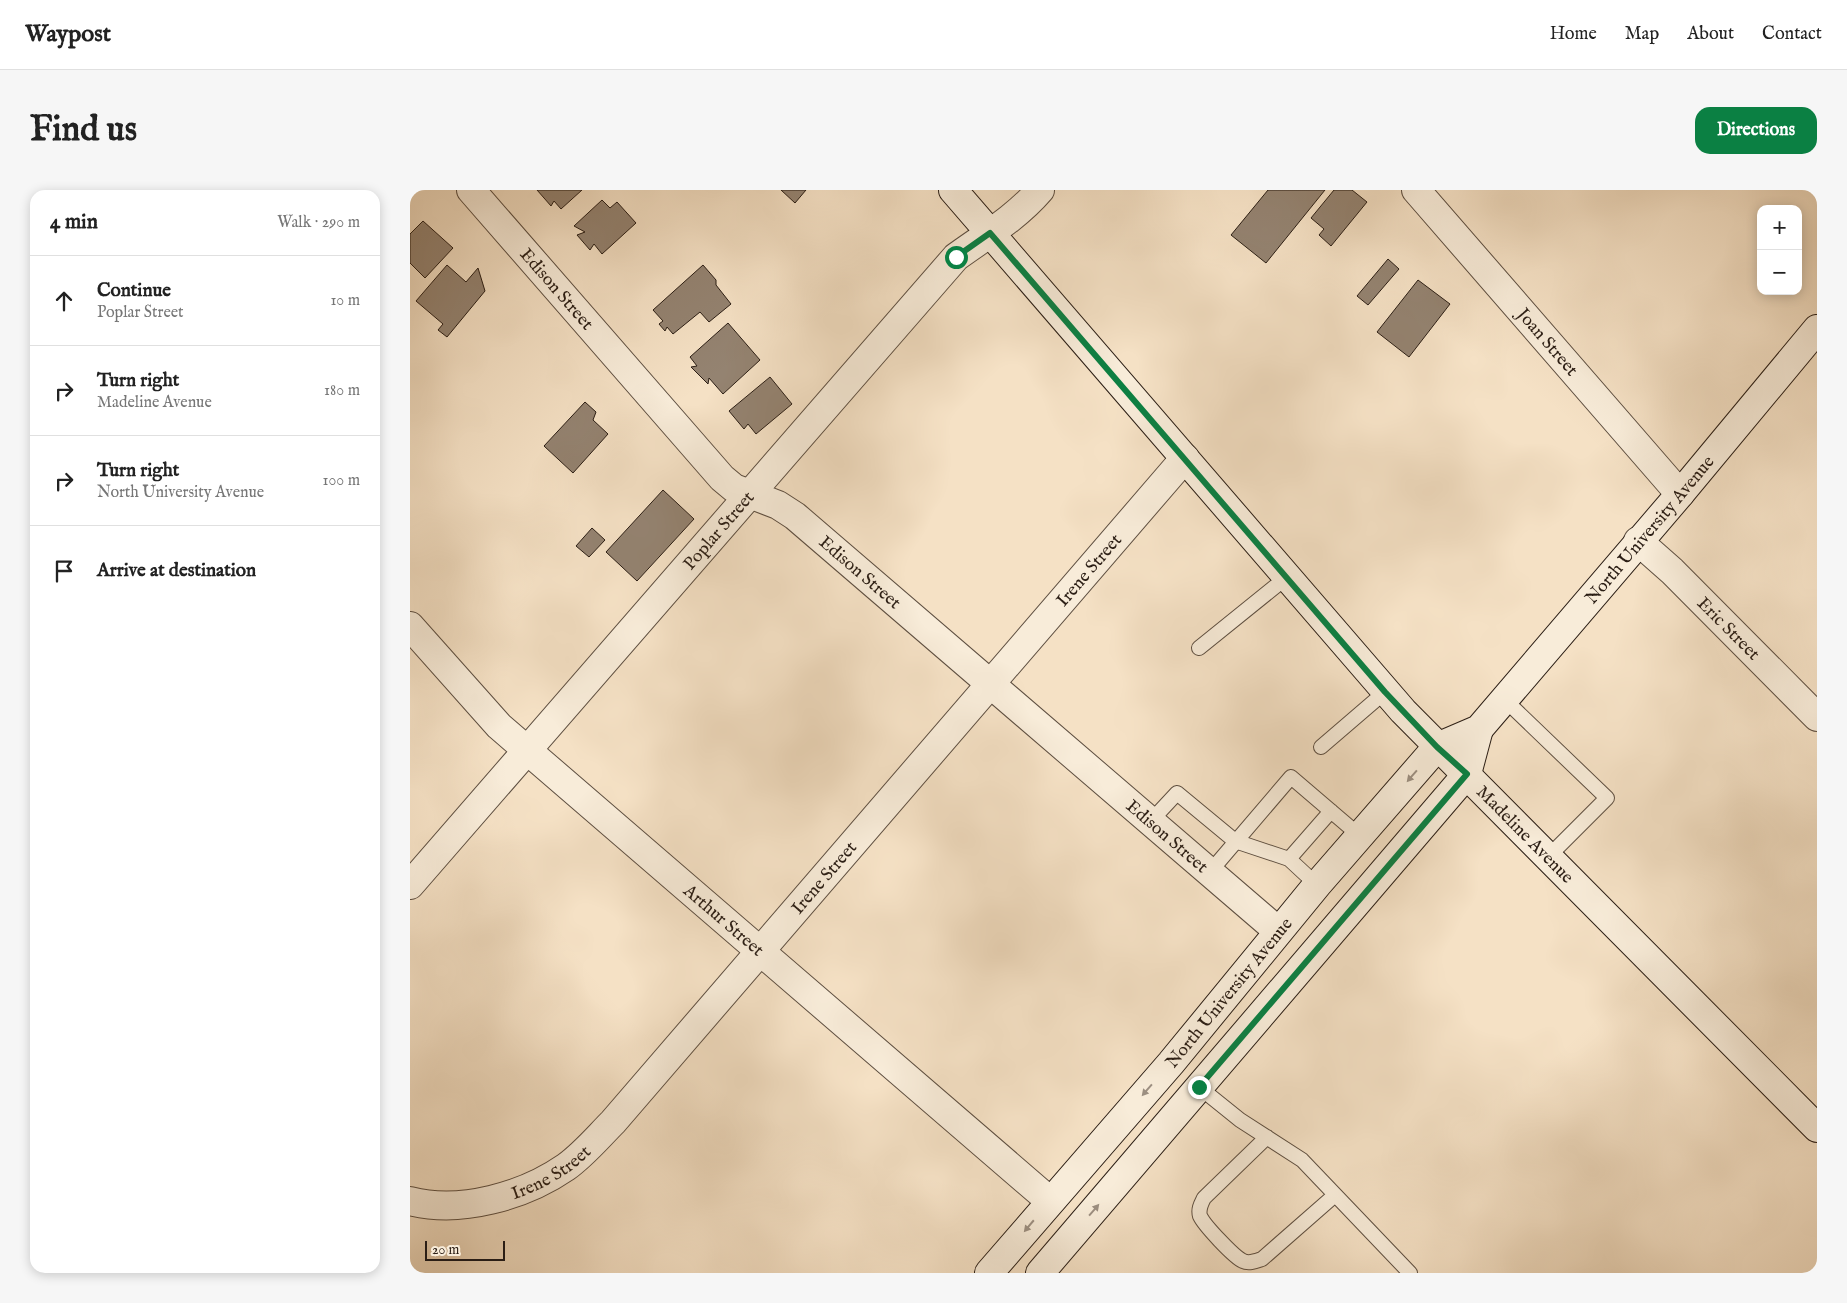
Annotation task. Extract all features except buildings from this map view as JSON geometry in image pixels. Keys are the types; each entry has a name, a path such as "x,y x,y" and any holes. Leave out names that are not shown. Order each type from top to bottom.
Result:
{"street":[{"name":"Edison Street","path":"471,190 722,478 734,488 778,504 795,516 1278,931"},
{"name":"Madeline Avenue","path":"953,190 1385,692 1437,747 1467,774 1547,858 1817,1128"},
{"name":"Poplar Street","path":"410,885 528,752 956,257 1029,203 1040,190"},
{"name":"Joan Street","path":"1416,190 1680,494"},
{"name":"North University Avenue","path":"989,1273 1171,1063 1278,931 1437,747 1478,728 1680,494 1817,329"},
{"name":"Irene Street","path":"410,1202 436,1205 474,1204 496,1200 534,1186 566,1167 581,1154 613,1122 1185,458"},
{"name":"Eric Street","path":"1638,541 1672,571 1817,717"},
{"name":"Arthur Street","path":"410,626 499,726 1050,1201"},
{"name":"North University Avenue","path":"1040,1273 1467,774 1478,728"}],"lane":[{"path":"1199,648 1287,577"},
{"path":"1321,747 1385,692"},
{"path":"1504,699 1607,798 1547,858"},
{"path":"1209,873 1291,777 1360,836"},
{"path":"1150,822 1177,793 1235,841 1289,859 1317,885"},
{"path":"1289,859 1331,811"},
{"path":"1199,1087 1240,1120 1302,1160 1410,1273"},
{"path":"1267,1138 1204,1198 1200,1205 1200,1215 1205,1223 1244,1262 1262,1259 1335,1195"}],"route":[{"path":"956,257 990,233 1385,692 1437,747 1467,774 1199,1087"}]}
